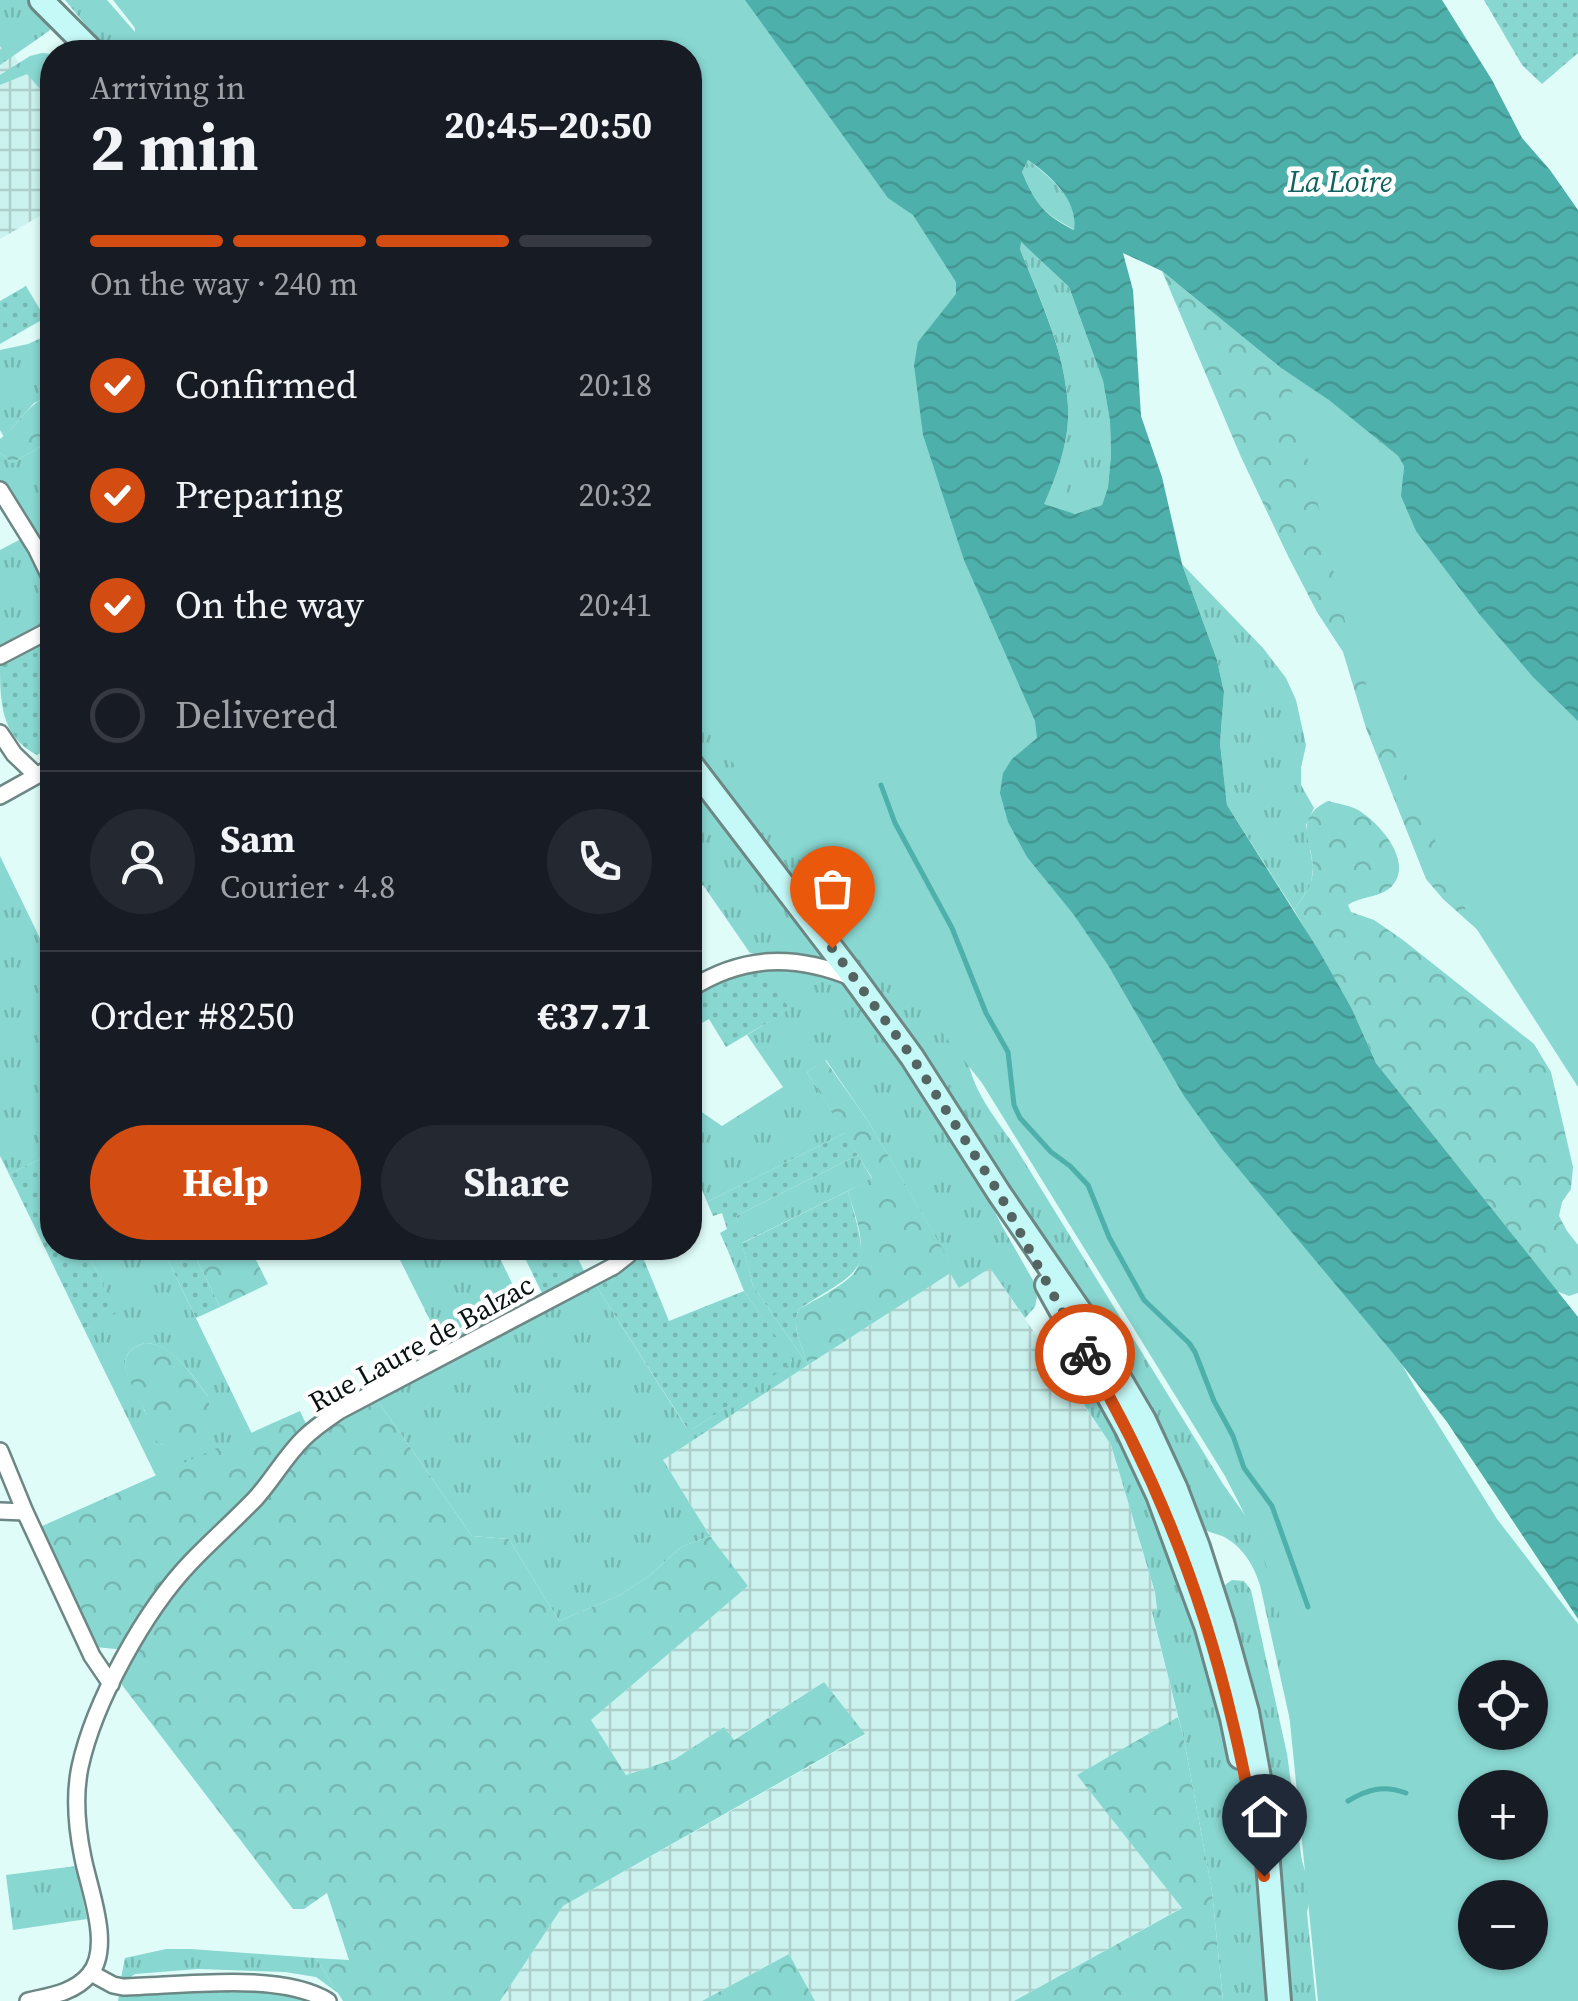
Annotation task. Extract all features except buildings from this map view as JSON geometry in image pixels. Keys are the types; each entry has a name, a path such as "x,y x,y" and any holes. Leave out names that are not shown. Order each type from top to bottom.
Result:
{"main road":[{"path":"42,0 83,40"},
{"path":"57,0 86,40"},
{"path":"702,779 912,1057 999,1193 1128,1431 1158,1495 1206,1628 1232,1718 1271,1916 1280,2001"}],"street":[{"path":"0,490 40,556"},
{"path":"0,656 40,635"},
{"path":"0,733 14,754 36,775"},
{"path":"0,796 40,773"},
{"path":"702,982 723,971 770,960 824,968 855,978"},
{"name":"Rue Laure de Balzac","path":"91,1974 100,1940 81,1846 77,1788 86,1746 110,1684 156,1606 190,1563 254,1500 317,1426 622,1260"},
{"path":"0,1451 24,1512 92,1656 110,1684"},
{"path":"0,1511 24,1512"},
{"path":"28,2001 58,1994 91,1974 123,1987 217,1982 300,1988 328,2001"}],"shaded area":[{"path":"0,36 20,64 40,83 40,216 0,239"},
{"path":"980,1253 1111,1445 1155,1592 1157,1609 1152,1613 1178,1717 1078,1776 1183,1907 1014,2001 815,2001 789,1954 702,2001 500,2001 563,1906 865,1735 824,1682 733,1740 724,1727 675,1759 626,1775 591,1720 748,1586 714,1542 663,1460"}],"green space":[{"path":"0,0 36,0 52,26 0,65 2,49"},
{"path":"65,0 107,0 135,32 133,0 208,40 98,40"},
{"path":"113,0 869,0 1058,438 1081,575 1388,1340 1497,1519 1578,1624 1578,2001 1318,2001 1279,1613 1264,1559 1225,1476 982,1083 790,840 702,721 702,40 145,40"},
{"path":"1484,0 1578,0 1578,53 1542,84 1522,65"},
{"path":"40,54 40,89 27,74 0,85 0,75"},
{"path":"1028,160 1068,199 1075,230 1036,200 1022,172"},
{"path":"1020,241 1069,287 1103,381 1110,421 1108,487 1102,505 1075,514 1043,505 1062,457 1068,406 1057,345"},
{"path":"1162,271 1281,368 1329,399 1398,456 1404,466 1401,496 1509,958 1426,879 1366,728 1343,652 1288,556"},
{"path":"26,286 40,310 40,321 0,344 0,301"},
{"path":"40,338 40,400 4,437 0,430 0,350"},
{"path":"1290,383 1578,618 1578,1087 1469,917 1359,668"},
{"path":"40,400 40,447 12,463 0,453 0,439"},
{"path":"40,447 40,545 0,480 0,453 12,463"},
{"path":"21,539 34,560 40,572 40,624 0,648 0,550"},
{"path":"1182,564 1263,648 1286,678 1296,700 1306,745 1301,785 1314,808 1306,825 1313,867 1311,885 1294,910 1227,805 1220,743 1224,692 1217,660"},
{"path":"40,638 37,755 9,728 2,704 0,661"},
{"path":"702,682 967,1054 984,1102 1223,1484 1264,1542 1299,1634 1291,1725 1260,1585 1251,1564 1236,1545 1198,1522 1181,1483 702,766"},
{"path":"702,793 830,962 750,953 703,885"},
{"path":"1328,801 1355,808 1367,816 1392,844 1397,856 1399,867 1391,887 1348,905 1351,912 1374,920 1403,940 1534,1044 1551,1072 1573,1167 1571,1189 1559,1216 1578,1245 1578,1293 1569,1296 1554,1290 1376,1063 1352,1009 1294,910 1306,893 1313,870 1309,818"},
{"path":"0,856 40,938 40,1159 9,1174 0,1156"},
{"path":"757,963 786,964 843,979 879,1025 970,1163 1034,1282 1035,1307 1025,1318 990,1268 959,1288 950,1273 954,1269 868,1121 826,1060 807,1072 845,1133 707,1202 702,1190 702,1112 722,1126 783,1087 747,1035 789,1009"},
{"path":"760,967 790,1009 726,1047 709,1019 702,1023 702,989"},
{"path":"825,1060 868,1121 955,1270 808,1365 798,1337 799,1309 840,1285 857,1268 861,1239 848,1191 872,1178 807,1072"},
{"path":"845,1133 858,1155 736,1216 743,1243 848,1191 861,1253 851,1274 799,1309 797,1330 808,1365 753,1286 742,1244 728,1251 720,1233 727,1229 722,1213 713,1216 707,1202"},
{"path":"858,1155 872,1179 742,1243 736,1216"},
{"path":"40,1159 40,1238 9,1174"},
{"path":"742,1243 753,1286 808,1365 663,1460 710,1536 681,1547 649,1576 620,1595 559,1621 509,1539 472,1536 375,1397 595,1284 686,1427 693,1429 792,1360 744,1291 728,1251"},
{"path":"51,1260 91,1260 117,1313 84,1329"},
{"path":"91,1260 168,1260 252,1434 156,1476 84,1329 116,1312","holes":["145,1343 165,1349 181,1362 208,1396 162,1445 151,1430 125,1361 134,1348"]},
{"path":"168,1260 197,1260 220,1307 196,1318"},
{"path":"197,1260 256,1260 268,1284 220,1307"},
{"path":"400,1260 501,1260 523,1306 444,1348"},
{"path":"526,1260 579,1260 585,1273 543,1295"},
{"path":"634,1260 644,1260 669,1321 744,1291 792,1359 791,1364 693,1429 687,1428 595,1284"},
{"path":"145,1343 173,1355 208,1396 203,1426 177,1444 163,1445 151,1434 126,1372 127,1355"},
{"path":"1081,1357 1107,1406 1184,1580 1244,1801 1272,2001 1223,2001 1212,1891 1184,1740 1152,1612 1157,1609 1155,1592 1111,1445 1069,1382"},
{"path":"375,1397 472,1536 509,1539 559,1621 620,1595 649,1576 681,1547 710,1536 748,1586 591,1720 626,1775 675,1759 724,1727 734,1740 824,1682 865,1734 563,1906 500,2001 343,2001 316,1958 349,1960 327,1893 304,1909 293,1909 119,1681 166,1599 308,1438"},
{"path":"300,1411 307,1426 126,1650 95,1647 40,1527"},
{"path":"1232,1580 1244,1581 1251,1590 1287,1754 1302,1861 1311,1891 1307,1913 1316,2001 1289,2001 1222,1591"},
{"path":"1178,1717 1212,1891 1223,2001 1014,2001 1182,1908 1077,1775"},
{"path":"76,1866 87,1919 13,1930 6,1875"},
{"path":"166,1949 316,1958 338,1993 316,1977 285,1972 198,1969 121,1978 125,1958"},
{"path":"789,1954 815,2001 702,2001"},
{"path":"179,1989 294,1992 317,2001 118,2001 119,1995"}],"water":[{"name":"La Loire","path":"745,0 1442,0 1492,80 1522,138 1578,210 1578,721 1533,677 1480,615 1416,531 1401,496 1404,466 1398,456 1162,271 1123,253 1133,290 1141,416 1162,477 1182,564 1217,660 1224,692 1220,743 1227,805 1319,951 1352,1009 1376,1063 1578,1317 1578,1619 1447,1422 1222,1149 1184,1096 1108,965 1027,857 1008,822 1000,793 1003,773 1012,759 1037,738 1035,721 964,560 923,435 914,365 918,342 956,294 956,282 913,215 888,198","holes":["1028,160 1054,181 1067,199 1074,230 1055,219 1036,200 1022,172","1021,242 1069,287 1103,381 1110,421 1108,487 1102,505 1075,514 1044,504 1062,457 1068,406 1057,346 1020,249"]}],"waterway":[{"path":"881,785 895,823 952,928 986,1013 1008,1052 1014,1105 1020,1118 1088,1185 1109,1237 1144,1300 1195,1352 1244,1468 1272,1506 1308,1607"},
{"path":"1348,1801 1376,1790 1406,1793"}],"way so far":[{"path":"832,948 912,1057 999,1193 1085,1354"}],"route":[{"path":"1085,1354 1158,1495 1206,1628 1232,1718 1264,1876"}]}
